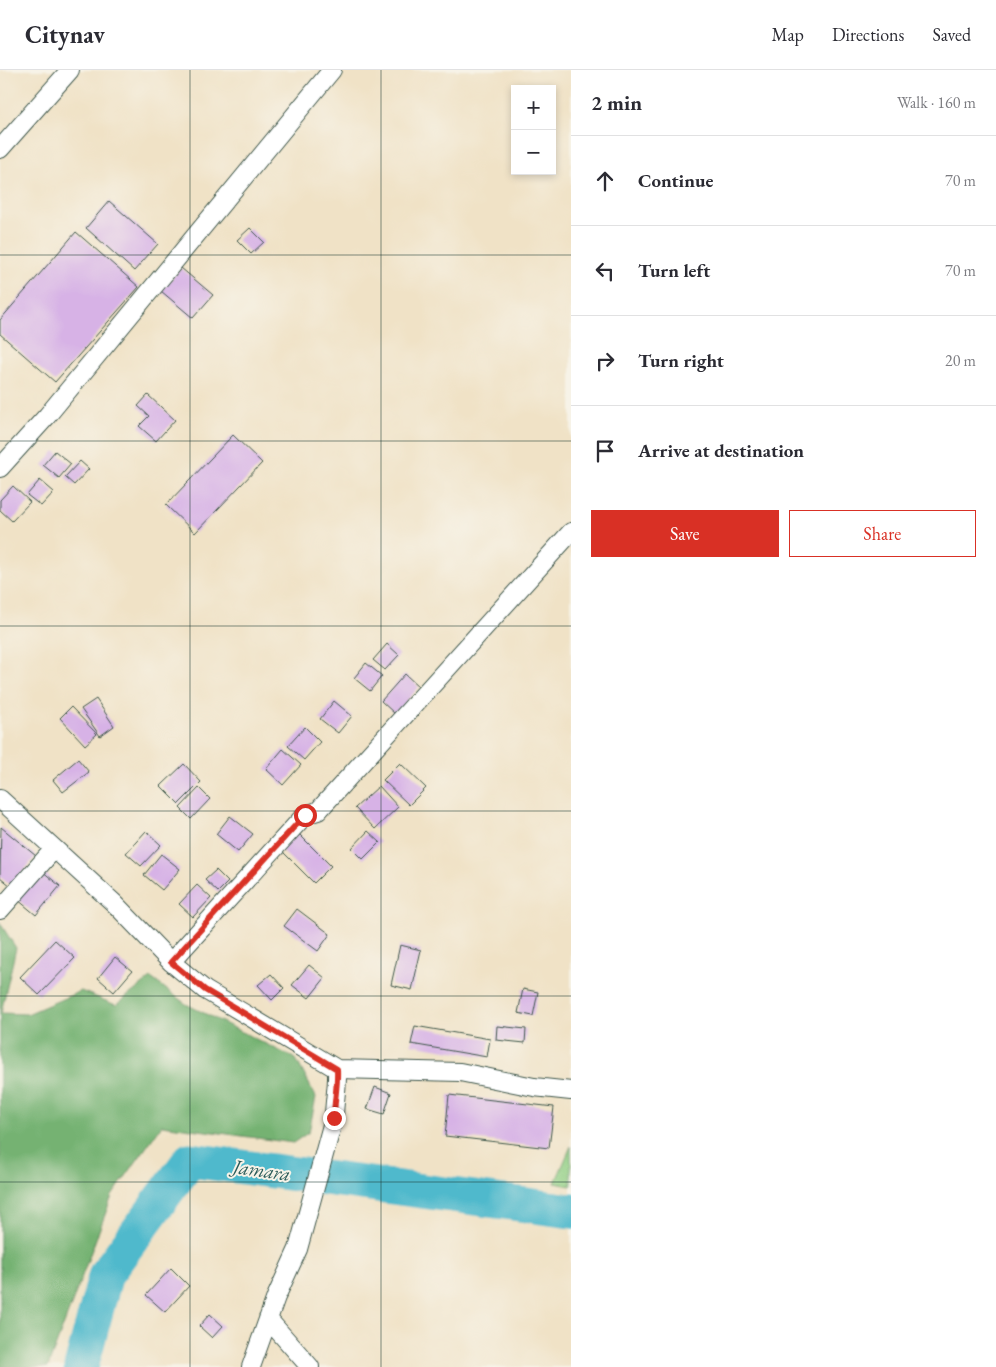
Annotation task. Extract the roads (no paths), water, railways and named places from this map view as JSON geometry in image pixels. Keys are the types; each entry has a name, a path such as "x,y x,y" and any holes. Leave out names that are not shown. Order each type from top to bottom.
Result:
{"street":[{"path":"0,149 70,70"},
{"path":"0,468 47,416 332,70"},
{"path":"171,962 305,815 318,811 571,532"},
{"path":"0,800 115,904 171,962 205,990 337,1069 460,1072 534,1087 571,1091"},
{"path":"0,910 54,849"},
{"path":"251,1367 276,1297 298,1249 334,1118 334,1102 338,1082 337,1069"},
{"path":"268,1319 310,1367"}],"waterway":[{"name":"Jamara","path":"81,1367 106,1274 190,1160 571,1211"}]}
